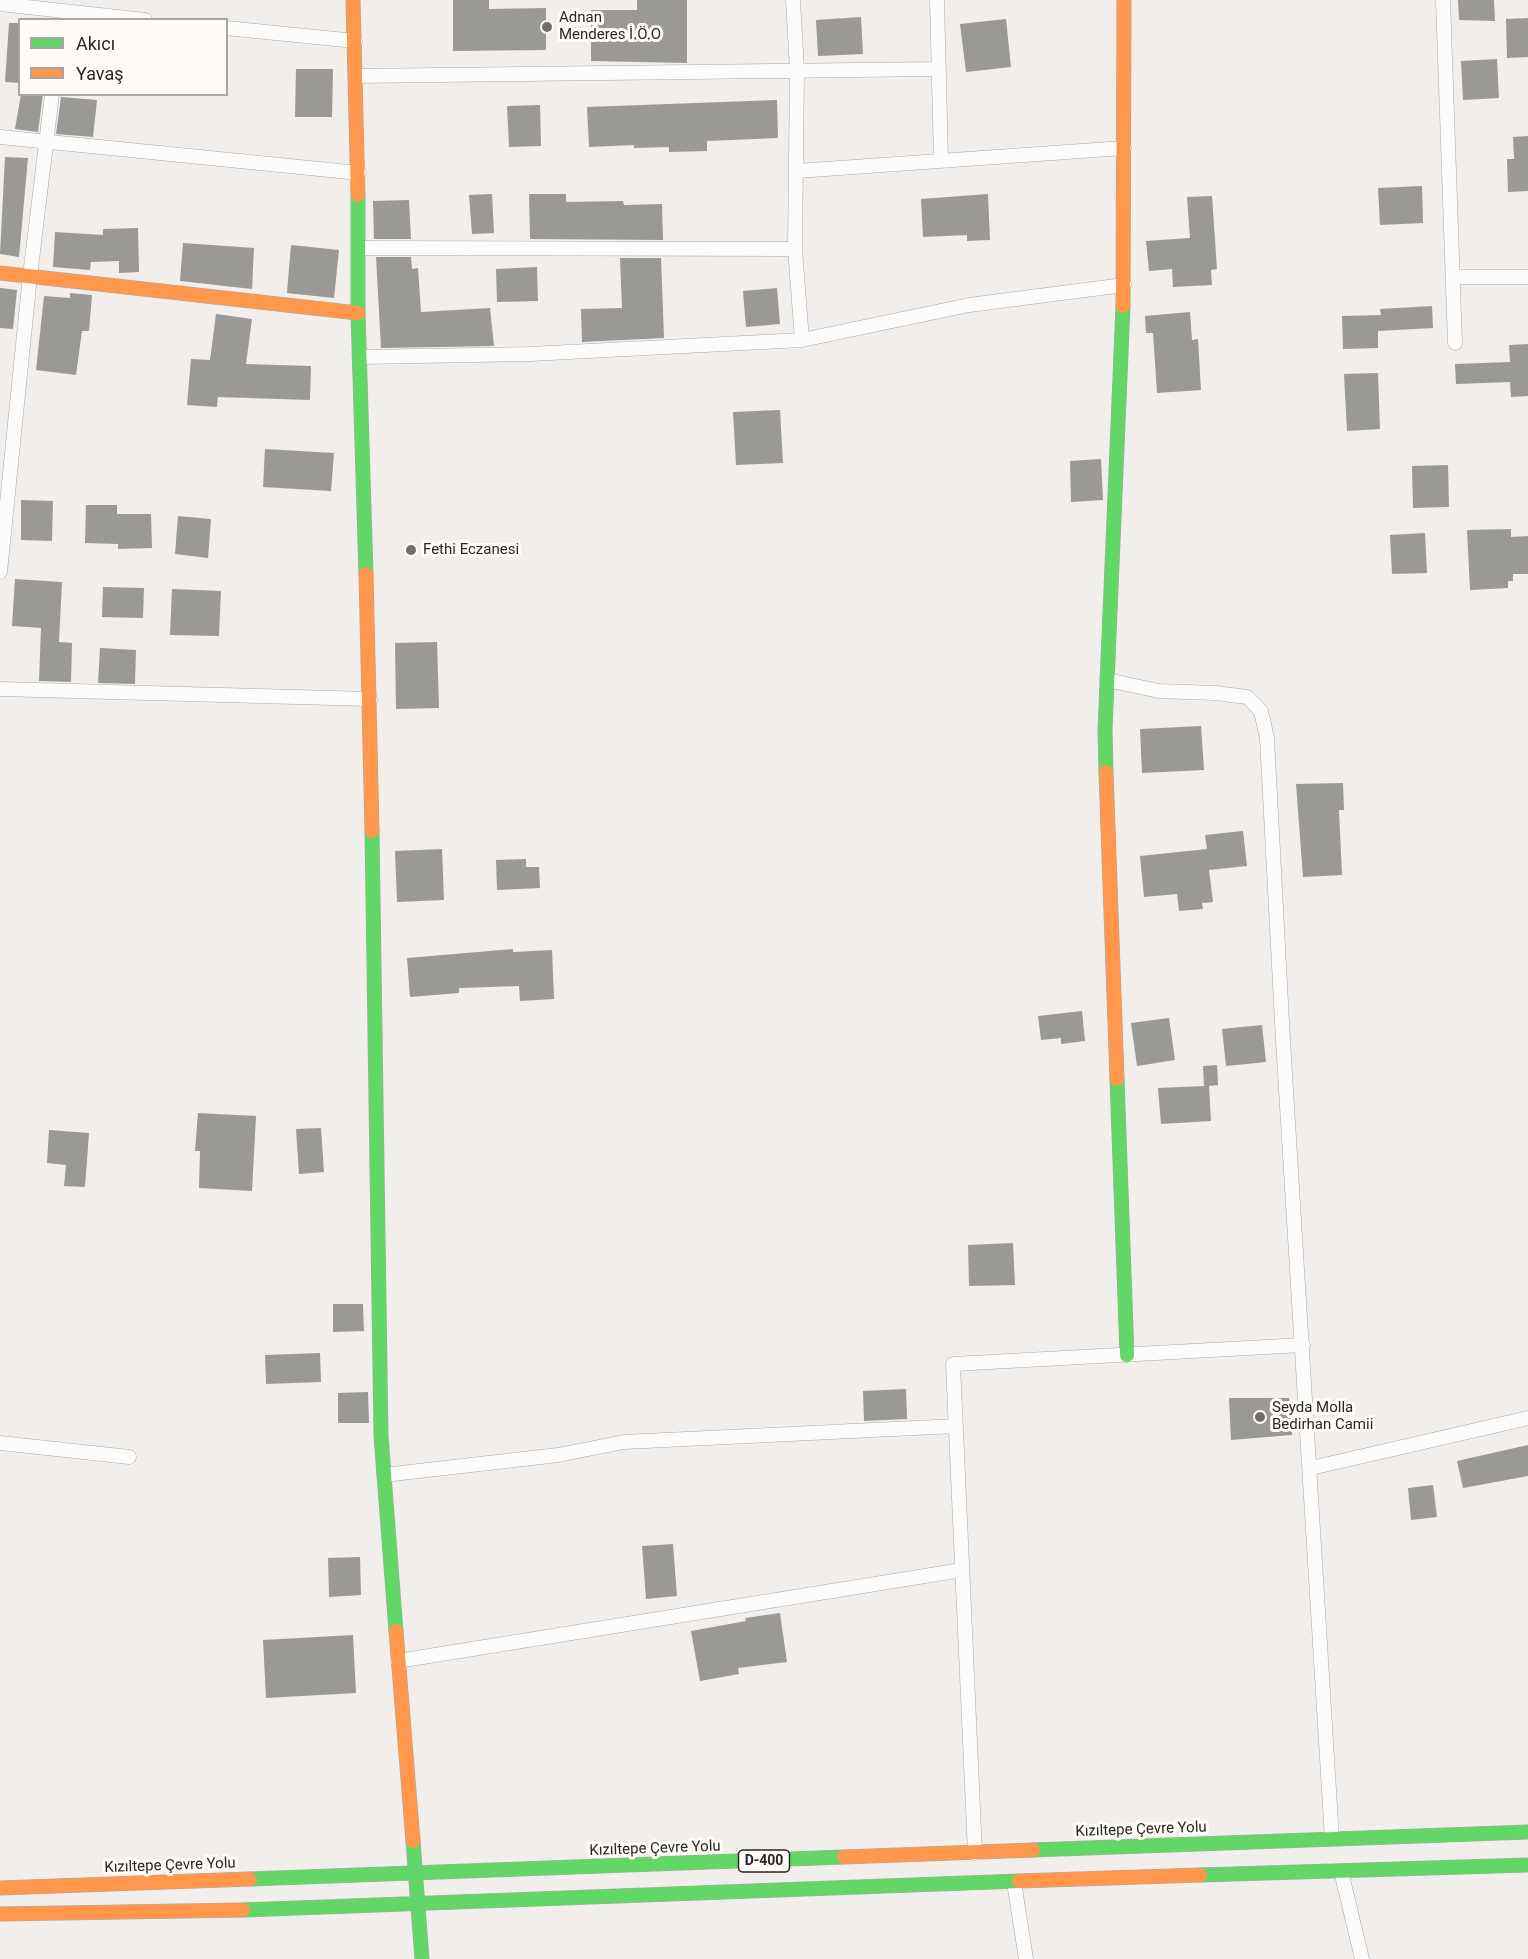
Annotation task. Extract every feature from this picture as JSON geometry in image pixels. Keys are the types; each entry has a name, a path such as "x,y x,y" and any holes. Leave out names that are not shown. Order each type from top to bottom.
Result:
{"main road":[{"path":"353,0 359,173 358,313 370,699 380,1412 422,1959"},
{"path":"1124,0 1124,285 1105,742 1127,1355"},
{"path":"0,273 358,313"},
{"name":"Kızıltepe Çevre Yolu","path":"0,1888 414,1875 1528,1832"},
{"name":"D-400","path":"0,1914 236,1910 1528,1865"}],"street":[{"path":"793,0 797,70 795,249 802,340"},
{"path":"937,0 941,160"},
{"path":"1443,0 1455,343"},
{"path":"0,4 59,15 111,18"},
{"path":"228,28 355,41"},
{"path":"356,76 939,69"},
{"path":"0,572 7,430 30,276 52,96"},
{"path":"0,137 359,173"},
{"path":"797,171 1124,148"},
{"path":"360,248 795,249"},
{"path":"1453,277 1528,277"},
{"path":"361,357 541,353 802,340 969,305 1124,285"},
{"path":"1107,680 1159,691 1215,693 1247,697 1261,711 1267,738 1332,1839"},
{"path":"0,689 370,699"},
{"path":"975,1853 953,1364 1303,1345"},
{"path":"1311,1468 1528,1419"},
{"path":"384,1475 558,1455 624,1442 956,1426"},
{"path":"0,1443 129,1457"},
{"path":"398,1661 962,1570"},
{"path":"1341,1871 1362,1959"},
{"path":"1014,1882 1026,1959"}],"building":[{"path":"453,0 489,0 489,9 546,8 546,50 453,51"},
{"path":"637,0 687,0 687,63 591,61 591,10 637,10"},
{"path":"1458,0 1494,0 1495,21 1459,20"},
{"path":"861,17 863,54 818,56 816,20"},
{"path":"1528,18 1528,57 1507,58 1506,19"},
{"path":"1006,19 1011,67 966,72 960,24"},
{"path":"9,23 18,23 18,83 5,82"},
{"path":"1497,59 1499,98 1463,100 1461,61"},
{"path":"296,69 333,69 332,117 295,117"},
{"path":"21,96 43,96 38,132 15,129"},
{"path":"61,97 97,100 93,137 56,134"},
{"path":"777,100 778,138 707,141 707,151 669,152 669,147 634,148 634,145 589,147 587,107"},
{"path":"540,105 541,146 509,147 507,106"},
{"path":"1528,136 1528,191 1508,192 1507,159 1514,159 1513,137"},
{"path":"5,157 28,158 19,257 0,254"},
{"path":"1422,186 1423,223 1380,225 1378,188"},
{"path":"492,194 494,233 472,234 469,195"},
{"path":"529,194 566,194 566,202 623,201 624,205 662,204 663,240 530,239"},
{"path":"988,194 990,240 967,241 967,235 923,237 921,199"},
{"path":"1212,196 1217,269 1211,270 1212,285 1173,287 1172,269 1149,271 1146,241 1190,238 1187,197"},
{"path":"409,200 411,239 374,239 373,201"},
{"path":"138,228 139,272 119,273 119,261 91,262 90,270 53,267 55,232 103,235 103,229"},
{"path":"183,243 254,248 252,289 180,281"},
{"path":"291,245 339,250 334,298 287,293"},
{"path":"376,257 411,257 412,269 418,268 421,312 490,308 494,346 381,348"},
{"path":"620,258 661,258 664,338 582,342 581,309 622,308"},
{"path":"537,267 538,301 497,302 496,269"},
{"path":"0,288 17,290 13,329 0,328"},
{"path":"777,288 780,324 746,327 743,291"},
{"path":"70,293 92,295 89,331 82,331 76,375 36,370 44,296 70,298"},
{"path":"1432,306 1433,328 1378,331 1378,348 1343,349 1342,316 1381,315 1380,309"},
{"path":"1190,312 1192,340 1198,339 1201,390 1157,393 1153,333 1146,333 1145,316"},
{"path":"216,314 252,319 246,364 311,366 310,400 218,397 217,407 187,405 191,359 210,360"},
{"path":"1528,344 1528,396 1511,397 1510,382 1456,384 1455,364 1510,362 1509,345"},
{"path":"1378,373 1380,429 1347,431 1344,374"},
{"path":"780,410 783,463 736,465 733,412"},
{"path":"265,449 334,453 331,491 263,487"},
{"path":"1101,459 1103,500 1071,502 1070,461"},
{"path":"1448,465 1449,507 1413,508 1412,466"},
{"path":"21,500 53,501 52,541 21,540"},
{"path":"86,505 117,505 117,514 151,514 152,548 118,549 118,544 85,543"},
{"path":"178,516 211,519 208,558 175,554"},
{"path":"1511,529 1511,537 1528,536 1528,574 1513,574 1513,581 1508,581 1508,588 1470,590 1467,530"},
{"path":"1425,533 1427,573 1392,574 1390,535"},
{"path":"15,579 62,582 59,642 72,643 71,682 39,681 41,628 12,626"},
{"path":"103,587 144,588 143,618 102,617"},
{"path":"172,589 221,591 219,636 170,635"},
{"path":"437,642 439,708 396,709 395,643"},
{"path":"100,648 136,650 135,684 98,683"},
{"path":"1201,726 1204,770 1142,773 1140,729"},
{"path":"1343,783 1344,810 1339,810 1342,875 1303,877 1296,784"},
{"path":"1243,831 1247,866 1209,870 1213,902 1202,903 1203,909 1179,911 1177,894 1144,897 1140,856 1207,849 1205,835"},
{"path":"442,849 444,900 397,902 395,851"},
{"path":"526,859 526,867 539,867 540,888 497,890 496,860"},
{"path":"513,949 513,952 552,950 554,999 520,1001 519,986 459,988 459,993 410,997 407,958"},
{"path":"1082,1011 1085,1041 1061,1044 1061,1038 1041,1040 1038,1016"},
{"path":"1169,1018 1175,1060 1137,1066 1131,1023"},
{"path":"1262,1025 1266,1062 1226,1066 1222,1029"},
{"path":"1217,1065 1218,1085 1209,1086 1211,1121 1161,1124 1158,1088 1204,1086 1203,1066"},
{"path":"198,1113 256,1116 252,1191 199,1188 200,1151 195,1151"},
{"path":"321,1128 324,1172 299,1174 296,1129"},
{"path":"49,1130 89,1133 85,1187 64,1186 66,1165 47,1163"},
{"path":"1013,1243 1015,1285 969,1286 968,1245"},
{"path":"333,1304 363,1304 364,1331 333,1332"},
{"path":"320,1353 321,1382 266,1384 265,1355"},
{"path":"906,1389 907,1419 864,1421 863,1391"},
{"path":"368,1392 369,1423 338,1423 338,1393"},
{"name":"Seyda Molla Bedirhan Camii","path":"1229,1398 1289,1398 1292,1435 1231,1440"},
{"path":"1528,1445 1528,1476 1463,1488 1457,1461"},
{"path":"1433,1485 1437,1517 1411,1520 1408,1488"},
{"path":"673,1544 677,1596 646,1599 642,1546"},
{"path":"360,1557 361,1595 329,1597 328,1558"},
{"path":"780,1613 787,1662 738,1668 739,1674 700,1681 691,1631 746,1621 745,1618"},
{"path":"353,1635 356,1693 266,1698 263,1640"}],"traffic: fast":[{"path":"358,195 358,313 366,574"},
{"path":"1106,772 1105,730 1123,306"},
{"path":"372,831 381,1436 396,1631"},
{"path":"1117,1079 1127,1355"},
{"path":"1033,1850 1528,1832"},
{"path":"413,1841 422,1959"},
{"path":"250,1879 844,1857"},
{"path":"1200,1875 1528,1865"},
{"path":"243,1910 1019,1881"}],"traffic: slow":[{"path":"353,0 358,195"},
{"path":"1123,306 1124,0"},
{"path":"0,273 358,313"},
{"path":"366,574 372,831"},
{"path":"1106,772 1117,1079"},
{"path":"396,1631 413,1841"},
{"path":"844,1857 1033,1850"},
{"path":"1019,1881 1200,1875"},
{"path":"0,1888 250,1879"},
{"path":"0,1914 243,1910"}],"place":[{"name":"Adnan Menderes İ.Ö.O","path":"547,27"},
{"name":"Fethi Eczanesi","path":"411,550"},
{"name":"Seyda Molla Bedirhan Camii","path":"1260,1417"}]}
